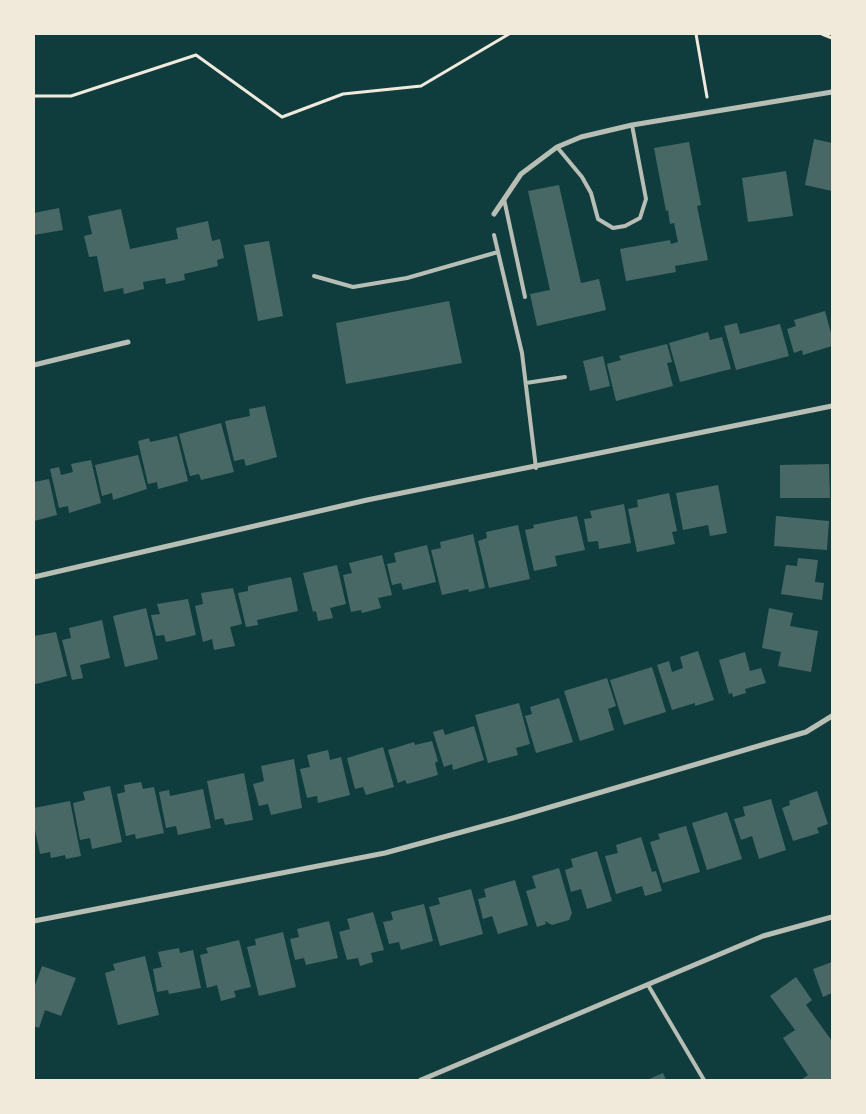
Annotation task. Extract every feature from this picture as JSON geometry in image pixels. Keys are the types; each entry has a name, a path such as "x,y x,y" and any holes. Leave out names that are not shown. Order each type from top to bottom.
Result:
{"street":[{"path":"494,214 521,174 558,147 581,137 632,125 832,92"},
{"path":"34,365 128,342"},
{"path":"34,577 367,500 536,468 832,406"},
{"path":"34,920 385,853 513,818 806,732 832,716"},
{"path":"421,1080 763,936 832,918"}],"lane":[{"path":"558,147 592,192 598,219 613,228 625,226 640,218 646,198 632,125"},
{"path":"504,197 525,297"},
{"path":"494,235 522,353 536,468"},
{"path":"314,276 353,287 407,278 498,252"},
{"path":"526,383 566,377"},
{"path":"648,984 704,1080"}],"path":[{"path":"34,96 70,96 196,55 282,117 343,94 422,86 509,34"},
{"path":"696,34 710,112"},
{"path":"822,34 832,38"}],"building":[{"path":"814,139 832,143 832,191 805,185"},
{"path":"689,142 701,205 697,206 708,260 675,266 676,272 626,281 620,249 670,240 671,244 678,242 674,223 670,224 668,210 666,211 654,148"},
{"path":"786,171 793,216 748,222 742,178"},
{"path":"559,185 581,283 599,279 606,310 537,326 530,294 550,290 528,191"},
{"path":"59,208 63,230 34,235 34,213"},
{"path":"121,209 130,249 178,239 176,228 208,221 212,241 220,239 224,258 217,260 218,266 184,274 185,280 166,284 165,278 143,282 144,289 124,294 123,288 104,292 97,256 89,257 84,236 92,234 88,216"},
{"path":"269,241 283,316 258,321 244,245"},
{"path":"449,301 462,363 346,384 336,323"},
{"path":"825,311 832,337 832,346 803,355 802,350 794,353 787,329 796,326 794,320"},
{"path":"737,323 740,334 780,324 789,356 736,370 724,326"},
{"path":"708,332 710,340 722,337 731,369 680,382 669,343"},
{"path":"667,344 672,362 667,363 673,386 616,401 607,364 621,360 619,356"},
{"path":"603,356 610,386 590,391 583,361"},
{"path":"265,406 277,457 246,466 244,459 234,461 225,421 250,416 249,409"},
{"path":"221,423 234,472 201,480 199,474 190,476 179,434"},
{"path":"177,436 188,481 158,489 157,482 148,484 138,441 149,438 150,442"},
{"path":"138,455 147,489 113,500 112,493 102,496 95,465"},
{"path":"91,460 101,503 69,513 68,506 59,508 50,469 59,467 61,475 73,472 71,464"},
{"path":"829,464 830,498 780,498 780,465"},
{"path":"49,479 57,515 34,521 34,482"},
{"path":"718,485 727,533 710,536 708,525 683,530 676,493"},
{"path":"669,493 677,531 672,532 675,544 637,552 628,509 638,507 637,500"},
{"path":"624,504 631,543 599,549 598,541 588,542 584,519 592,518 590,511"},
{"path":"577,516 585,550 555,556 557,566 534,571 525,530 534,528 533,525"},
{"path":"776,516 829,521 827,550 774,546"},
{"path":"518,525 530,579 489,588 478,541 487,538 486,532"},
{"path":"473,534 485,588 469,592 468,589 442,595 431,550 441,548 440,542"},
{"path":"427,545 436,582 403,590 401,583 392,585 387,564 396,562 394,553"},
{"path":"382,555 392,595 378,598 381,608 362,613 361,610 351,612 343,575 352,573 349,563"},
{"path":"798,558 818,560 815,582 824,583 822,600 781,594 786,565 797,566"},
{"path":"337,565 346,604 330,608 333,618 318,621 316,611 313,612 303,573"},
{"path":"291,577 298,611 257,620 258,625 246,627 238,593 248,591 248,586"},
{"path":"233,588 242,624 230,627 235,646 214,650 212,639 203,642 195,606 203,604 201,593"},
{"path":"188,599 196,635 166,642 164,635 156,636 151,615 160,614 157,604"},
{"path":"146,608 158,659 125,667 113,616"},
{"path":"769,608 793,613 790,626 818,631 811,672 778,666 781,652 762,648"},
{"path":"102,620 110,658 80,665 83,678 72,680 62,640 71,638 69,628"},
{"path":"56,632 67,676 36,684 34,683 34,636"},
{"path":"698,651 714,700 672,710 657,665 669,661 672,672 683,668 680,657"},
{"path":"745,652 750,671 761,668 766,683 745,689 746,693 733,697 732,693 729,694 719,660"},
{"path":"652,667 666,712 624,725 610,680"},
{"path":"607,678 616,706 608,709 614,730 580,741 564,691"},
{"path":"559,698 573,742 536,753 525,716 532,714 530,707"},
{"path":"519,703 530,744 516,748 518,755 488,763 475,715"},
{"path":"474,726 484,760 453,770 452,764 444,767 433,732 443,729 445,735"},
{"path":"432,741 438,761 435,763 438,775 407,784 405,780 398,783 388,750 414,742 415,745"},
{"path":"383,747 394,787 366,795 363,787 355,789 347,758"},
{"path":"328,750 330,760 341,757 350,795 318,803 317,796 307,798 300,769 310,767 307,755"},
{"path":"294,759 302,808 271,815 268,804 259,806 253,784 264,781 261,766"},
{"path":"244,773 253,820 225,825 223,818 215,820 207,781"},
{"path":"141,782 143,789 154,787 164,833 136,839 135,834 126,836 117,794 125,792 124,785"},
{"path":"110,786 122,842 92,849 90,838 80,840 73,803 85,800 83,792"},
{"path":"203,789 211,828 178,835 176,826 166,828 159,792 169,790 170,796"},
{"path":"817,791 828,824 817,828 819,833 793,841 782,808 790,805 789,801"},
{"path":"771,799 786,850 759,859 752,836 741,840 734,819 745,816 743,807"},
{"path":"70,801 81,856 66,859 65,855 51,858 50,852 40,854 34,825 34,808"},
{"path":"727,812 742,859 707,870 692,823"},
{"path":"686,826 700,872 663,883 650,842 660,839 658,834"},
{"path":"641,837 652,872 656,871 662,891 645,896 642,886 616,894 605,856 618,853 616,845"},
{"path":"597,851 612,901 587,909 581,889 571,892 565,870 573,867 571,859"},
{"path":"559,868 572,913 569,920 552,925 545,921 546,924 537,927 526,891 536,888 532,876"},
{"path":"515,880 528,925 498,934 492,916 483,919 478,899 486,897 484,889"},
{"path":"471,889 483,934 440,946 429,907 440,904 438,898"},
{"path":"424,904 433,941 401,950 399,942 389,944 383,922 393,920 391,912"},
{"path":"373,912 384,950 371,953 373,962 360,966 358,958 347,960 339,932 350,929 347,919"},
{"path":"329,921 338,958 306,965 304,958 295,960 290,939 299,937 297,929"},
{"path":"283,932 296,987 259,996 247,947 256,945 255,939"},
{"path":"239,940 251,987 234,991 236,997 221,1001 217,985 207,988 200,955 208,953 206,948"},
{"path":"179,948 180,953 193,950 201,988 169,994 168,990 157,992 153,969 162,967 158,952"},
{"path":"145,956 159,1015 118,1025 105,973 115,970 113,964"},
{"path":"832,962 832,993 823,997 813,969"},
{"path":"42,966 76,978 61,1016 45,1010 39,1028 34,1026 34,988"},
{"path":"796,977 812,1000 806,1005 832,1041 832,1080 801,1080 808,1075 783,1038 795,1030 770,996"},
{"path":"663,1073 666,1080 647,1080"}]}
